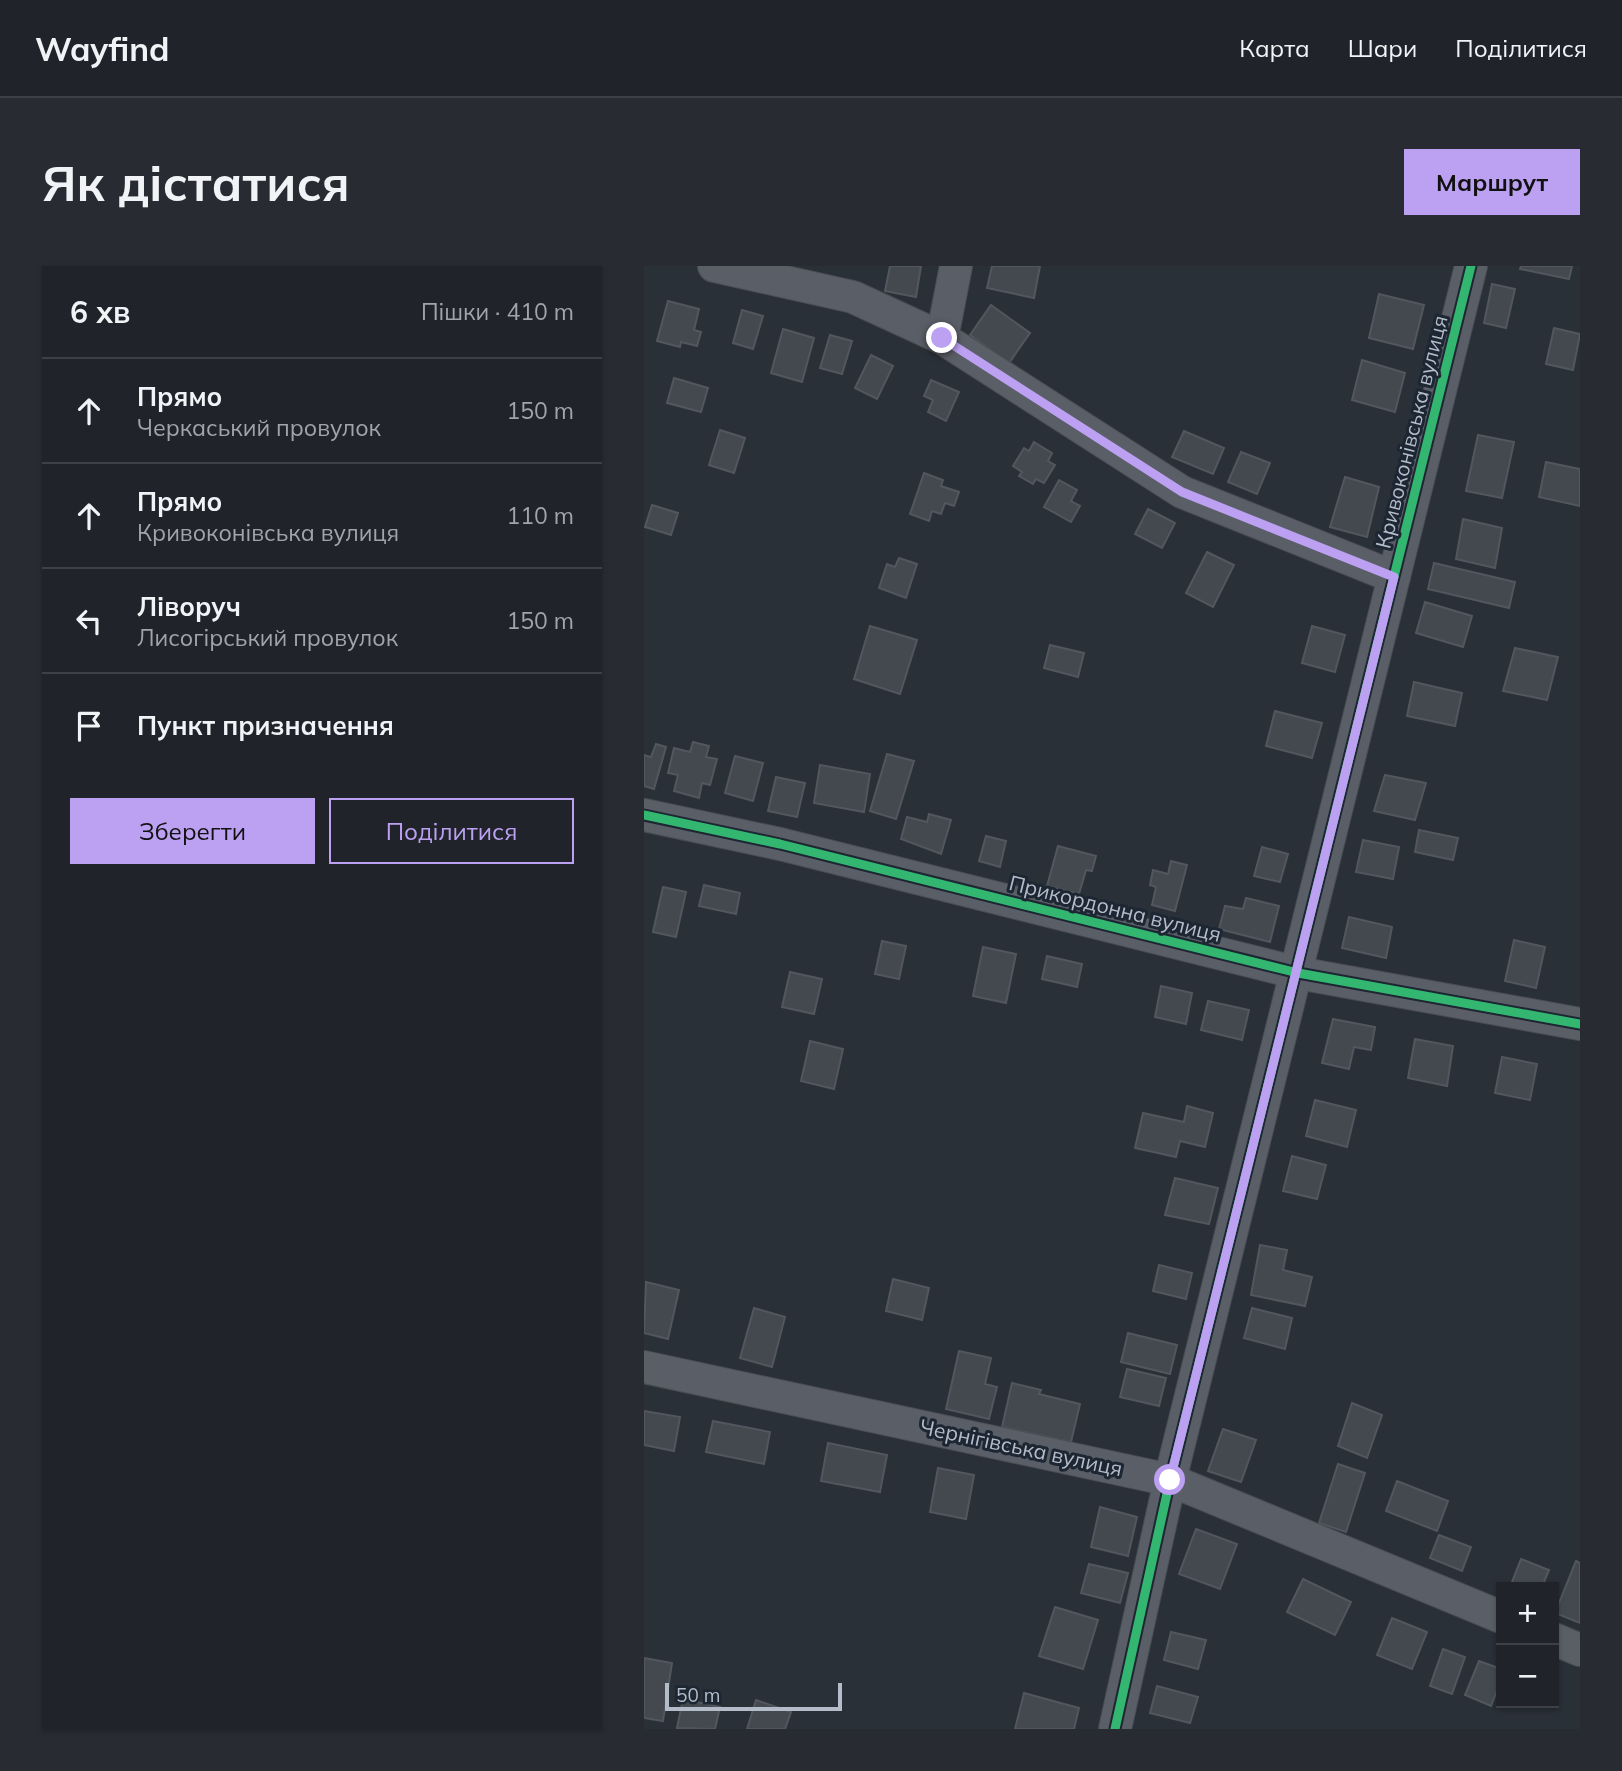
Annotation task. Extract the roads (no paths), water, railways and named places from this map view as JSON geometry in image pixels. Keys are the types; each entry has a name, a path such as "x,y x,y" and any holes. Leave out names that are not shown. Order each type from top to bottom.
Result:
{"street":[{"path":"715,266 853,297 942,338 1182,492 1394,577"},
{"path":"942,338 956,266"},
{"name":"Кривоконівська вулиця","path":"1115,1729 1170,1480 1298,973 1471,266"},
{"name":"Прикордонна вулиця","path":"644,814 793,848 1298,973 1580,1024"},
{"name":"Чернігівська вулиця","path":"644,1367 1170,1480 1496,1615"},
{"path":"1559,1641 1580,1650"}]}
